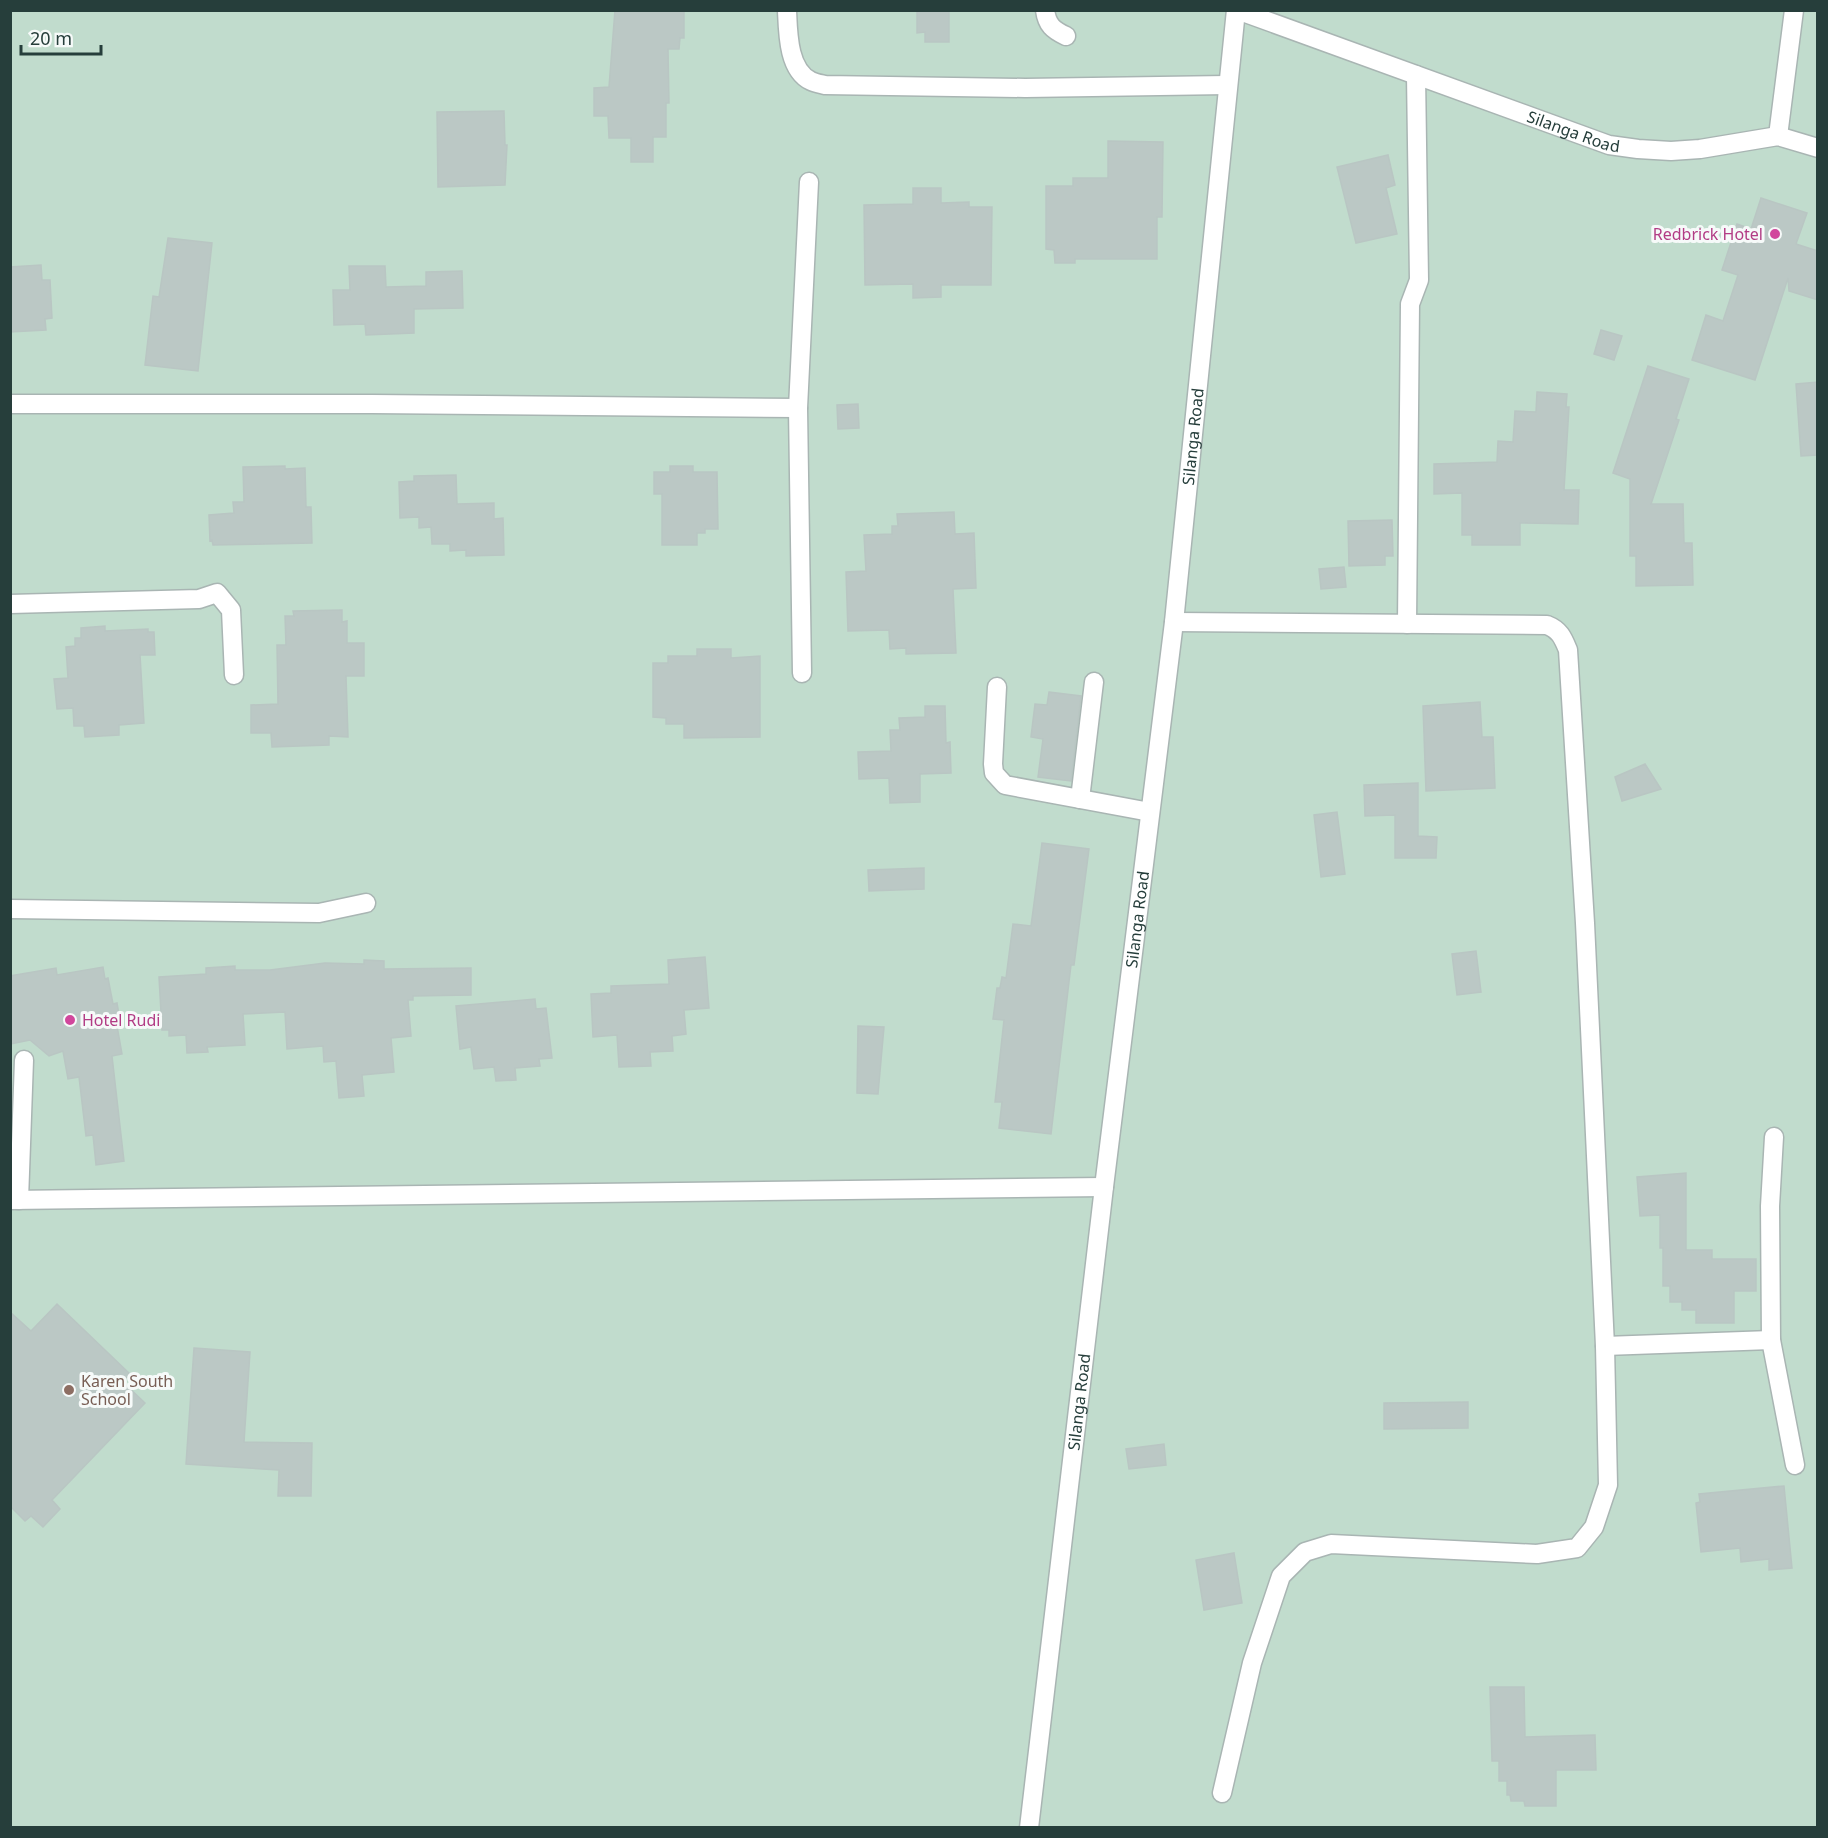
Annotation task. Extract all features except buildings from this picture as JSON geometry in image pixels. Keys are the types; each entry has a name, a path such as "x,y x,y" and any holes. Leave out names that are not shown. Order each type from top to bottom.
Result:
{"street":[{"path":"787,10 790,48 796,65 811,81 825,85 1013,88 1227,85"},
{"path":"1045,10 1046,20 1053,31 1066,36"},
{"name":"Silanga Road","path":"1029,1827 1104,1187 1174,622 1227,85 1237,10 1609,145 1671,151 1700,149 1778,136 1818,148"},
{"path":"1778,136 1794,10"},
{"path":"1407,624 1410,304 1419,280 1416,75"},
{"path":"802,673 798,408 808,182"},
{"path":"10,404 372,404 798,408"},
{"path":"10,604 199,599 217,593 231,610 234,675"},
{"path":"1174,622 1547,625 1555,628 1562,635 1568,650 1585,923 1605,1346 1608,1485 1594,1527 1577,1548 1537,1554 1331,1544 1305,1552 1281,1576 1252,1663 1222,1793"},
{"path":"1080,799 1094,682"},
{"path":"997,687 993,764 998,779 1005,785 1150,812"},
{"path":"10,909 319,913 366,903"},
{"path":"24,1060 15,1200 1104,1187"},
{"path":"1774,1137 1770,1215 1771,1340 1795,1465"},
{"path":"1605,1346 1771,1340"}],"green space":[{"path":"11,11 1817,11 1817,1827 11,1827"}],"place":[{"name":"Redbrick Hotel","path":"1775,234"},
{"name":"Hotel Rudi","path":"70,1020"},
{"name":"Karen South School","path":"69,1390"}]}
